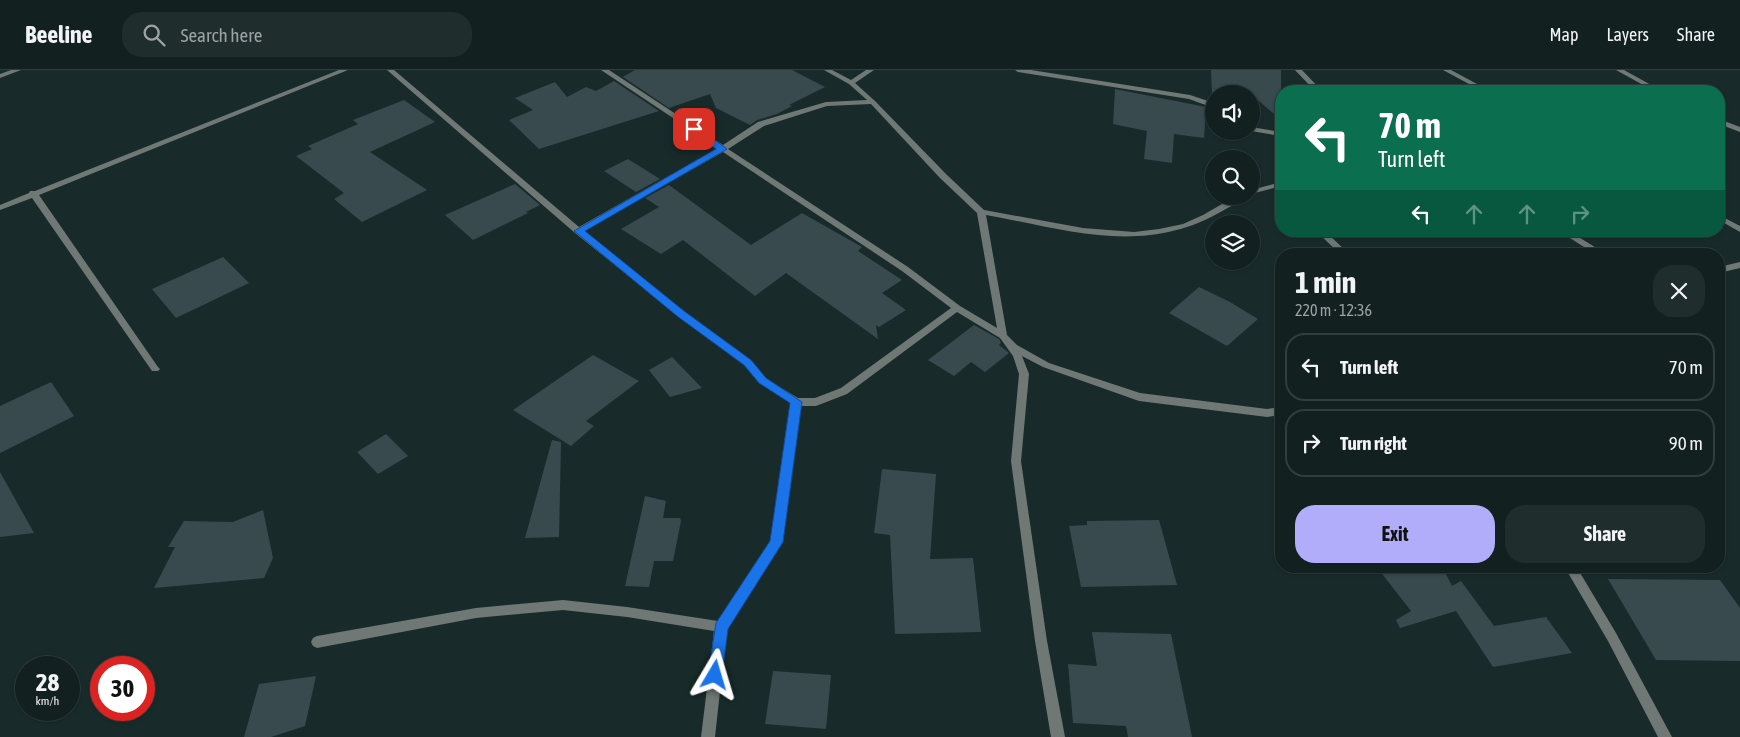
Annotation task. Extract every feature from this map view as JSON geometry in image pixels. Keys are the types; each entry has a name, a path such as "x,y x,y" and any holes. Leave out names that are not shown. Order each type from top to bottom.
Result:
{"street":[{"path":"0,76 18,70"},
{"path":"0,208 33,193 345,70"},
{"path":"390,70 578,231 681,314 748,362 762,380 796,402 816,402 844,391 957,308"},
{"path":"604,70 651,99 722,149 897,264 957,308 1002,336 1014,347 1046,365 1139,397 1266,413 1275,412"},
{"path":"827,70 851,83 873,102 943,176 981,212 1062,229 1106,235 1147,235 1187,226 1226,205"},
{"path":"851,83 871,70"},
{"path":"1018,70 1190,97 1205,103"},
{"path":"1074,79 1075,70"},
{"path":"1298,70 1313,85"},
{"path":"1446,70 1475,85"},
{"path":"1619,70 1648,85"},
{"path":"578,231 722,149 761,124 826,104 873,102"},
{"path":"1725,124 1740,130"},
{"path":"1260,130 1275,133"},
{"path":"1260,190 1275,186"},
{"path":"33,193 156,369"},
{"path":"981,212 1002,336 1017,355 1024,374 1016,461 1041,641 1058,737"},
{"path":"1725,220 1740,229"},
{"path":"1327,237 1338,248"},
{"path":"1573,237 1592,248"},
{"path":"1725,269 1740,265"},
{"path":"708,737 721,627 777,542 796,402"},
{"path":"1574,573 1612,638 1665,737"},
{"path":"317,642 476,613 563,605 627,612 721,627"}],"building":[{"path":"635,70 792,70 825,87 789,105 792,106 777,114 757,120 750,125 716,108 710,94 669,108 623,77"},
{"path":"1211,70 1281,70 1281,85 1275,85 1275,115 1260,102 1260,85 1212,85"},
{"path":"614,81 659,111 539,149 509,120 533,110 515,98 555,82 567,97 586,87 596,91"},
{"path":"1115,89 1205,107 1204,138 1174,134 1172,163 1144,159 1147,131 1113,124"},
{"path":"404,100 435,122 370,152 427,190 362,222 334,199 344,193 296,156 312,149 308,146 358,124 353,120"},
{"path":"628,159 660,179 636,192 604,171"},
{"path":"515,184 540,205 526,212 528,213 473,240 445,215"},
{"path":"669,185 751,245 802,213 862,247 858,251 902,280 882,293 906,310 879,327 876,325 878,339 786,273 755,296 683,240 661,254 621,229 659,207 645,198"},
{"path":"223,257 249,283 176,318 152,289"},
{"path":"1199,287 1230,302 1258,319 1227,346 1169,313"},
{"path":"974,325 999,339 1001,343 999,345 1009,353 985,372 971,362 954,376 928,360"},
{"path":"593,355 639,381 586,421 594,426 571,446 513,410"},
{"path":"672,357 702,388 670,397 649,370"},
{"path":"51,382 74,416 0,453 0,406"},
{"path":"386,434 408,456 378,474 357,452"},
{"path":"552,440 561,442 559,537 525,538"},
{"path":"882,469 936,474 930,559 973,558 981,632 895,634 890,535 874,533"},
{"path":"0,472 34,533 0,537"},
{"path":"645,496 666,501 663,518 680,518 673,561 654,561 649,587 625,586"},
{"path":"263,510 273,558 264,578 154,588 175,547 168,547 184,521 233,522"},
{"path":"1159,520 1177,585 1081,587 1069,526 1087,525 1087,521"},
{"path":"1381,573 1446,573 1452,586 1461,581 1494,626 1546,617 1572,653 1493,667 1456,611 1400,628 1396,620 1411,611"},
{"path":"1608,579 1720,580 1740,608 1740,661 1656,660"},
{"path":"1092,632 1171,634 1192,737 1128,737 1126,726 1073,723 1068,664 1097,666"},
{"path":"773,671 831,675 826,729 765,724"},
{"path":"316,676 305,726 271,737 244,737 259,684"}],"route":[{"path":"694,129 722,149 578,231 681,314 748,362 762,380 796,402 777,542 721,627 715,675"}]}
